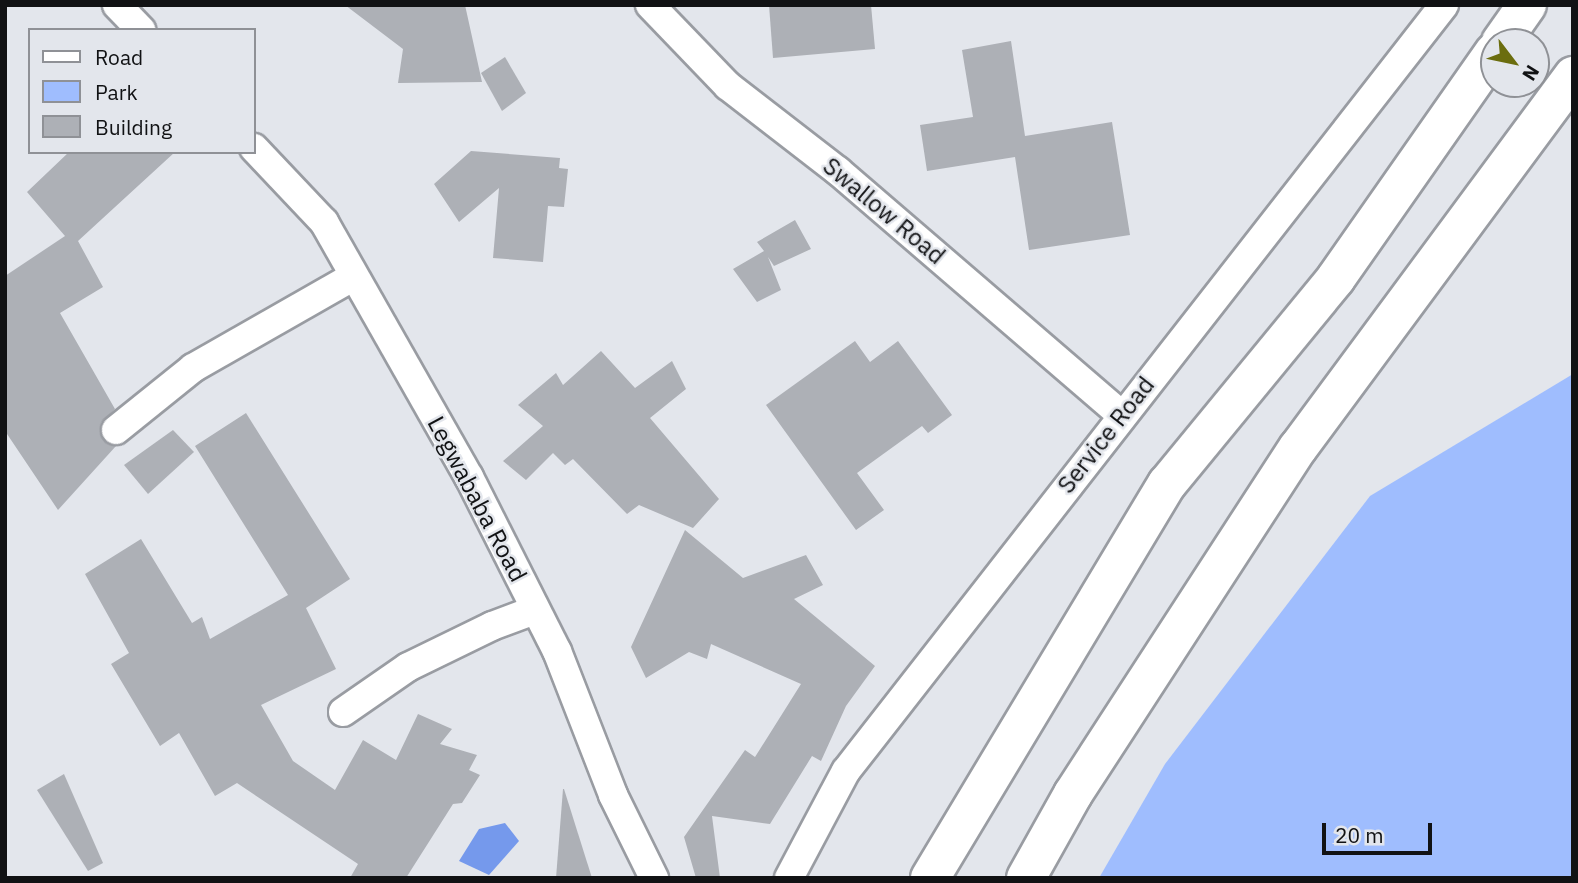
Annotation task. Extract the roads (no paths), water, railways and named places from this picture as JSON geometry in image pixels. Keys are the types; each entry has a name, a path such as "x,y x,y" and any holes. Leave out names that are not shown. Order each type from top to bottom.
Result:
{"highway":[{"path":"1511,28 1527,5"},
{"path":"930,878 1167,484 1336,278 1480,72"},
{"path":"1026,878 1073,794 1298,448 1509,159 1573,76"},
{"path":"1509,159 1573,85"}],"street":[{"path":"117,5 140,28"},
{"name":"Swallow Road","path":"650,5 728,86 838,171 1122,415"},
{"name":"Service Road","path":"789,878 846,771 1444,5"},
{"name":"Legwababa Road","path":"256,150 324,222 469,477 557,651 613,796 654,878"},
{"path":"116,430 193,368 354,276"},
{"path":"343,712 408,667 492,625 535,610"}]}
